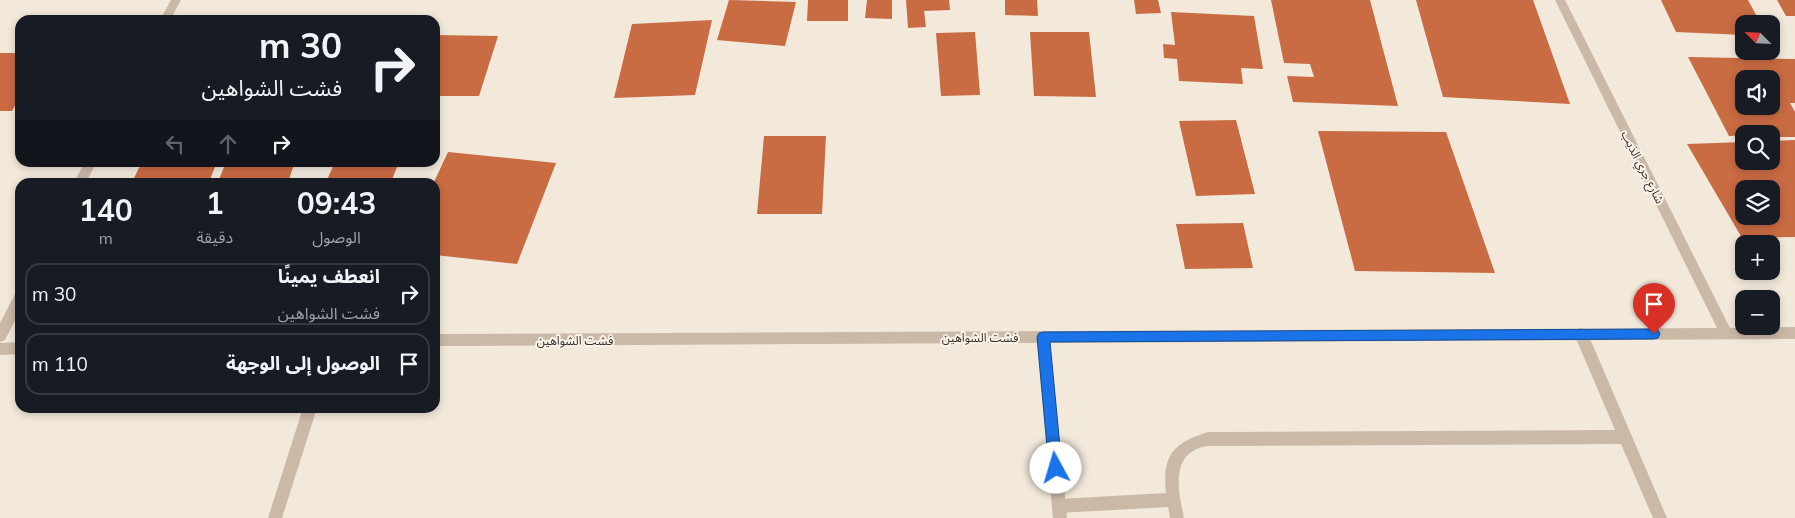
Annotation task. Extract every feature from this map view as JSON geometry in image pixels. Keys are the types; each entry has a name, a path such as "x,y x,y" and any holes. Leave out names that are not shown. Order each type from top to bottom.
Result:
{"street":[{"path":"168,15 176,0"},
{"name":"شارع جري الذيب","path":"1560,0 1727,334"},
{"path":"82,178 88,167"},
{"path":"0,336 15,308"},
{"name":"فشت الشواهين","path":"440,340 1795,333"},
{"path":"1581,334 1660,518"},
{"path":"1043,337 1060,512 1174,500"},
{"path":"0,349 15,348"},
{"path":"275,518 308,413"},
{"path":"1177,518 1172,465 1186,447 1208,439 1625,437"}],"building":[{"path":"729,0 796,2 785,46 717,40"},
{"path":"808,0 848,0 848,21 807,21"},
{"path":"867,0 892,0 892,19 865,18"},
{"path":"906,0 949,0 950,10 924,11 926,27 908,28"},
{"path":"1005,0 1037,0 1038,16 1005,15"},
{"path":"1134,0 1158,0 1161,13 1136,14"},
{"path":"1271,0 1370,0 1398,106 1293,102 1287,76 1314,77 1310,64 1284,63"},
{"path":"1416,0 1533,0 1570,104 1443,97"},
{"path":"1661,0 1748,0 1756,15 1735,15 1735,35 1676,32"},
{"path":"1777,0 1795,0 1795,16 1786,16"},
{"path":"1171,12 1254,16 1263,69 1241,68 1243,84 1179,81 1177,59 1164,58 1163,44 1175,45"},
{"path":"712,20 695,95 614,98 632,24"},
{"path":"975,32 980,95 941,96 936,33"},
{"path":"1030,32 1089,32 1096,97 1034,96"},
{"path":"440,35 498,36 479,96 440,96"},
{"path":"0,53 15,53 15,106 12,111 0,111"},
{"path":"1688,57 1735,58 1735,60 1795,59 1795,103 1790,103 1795,112 1795,137 1780,137 1780,125 1735,125 1735,136 1729,136"},
{"path":"1236,120 1255,194 1196,196 1179,121"},
{"path":"1318,131 1446,132 1495,273 1355,271"},
{"path":"764,136 826,136 822,214 757,214"},
{"path":"1795,140 1795,237 1740,235 1687,144 1735,142 1735,170 1780,170 1780,141"},
{"path":"448,152 556,163 517,264 440,256 440,178 436,178"},
{"path":"140,167 215,167 211,178 134,178"},
{"path":"224,167 293,167 289,178 220,178"},
{"path":"333,167 397,167 393,178 328,178"},
{"path":"1243,223 1253,268 1185,269 1176,224"}],"route":[{"path":"1056,468 1043,337 1654,334"}]}
